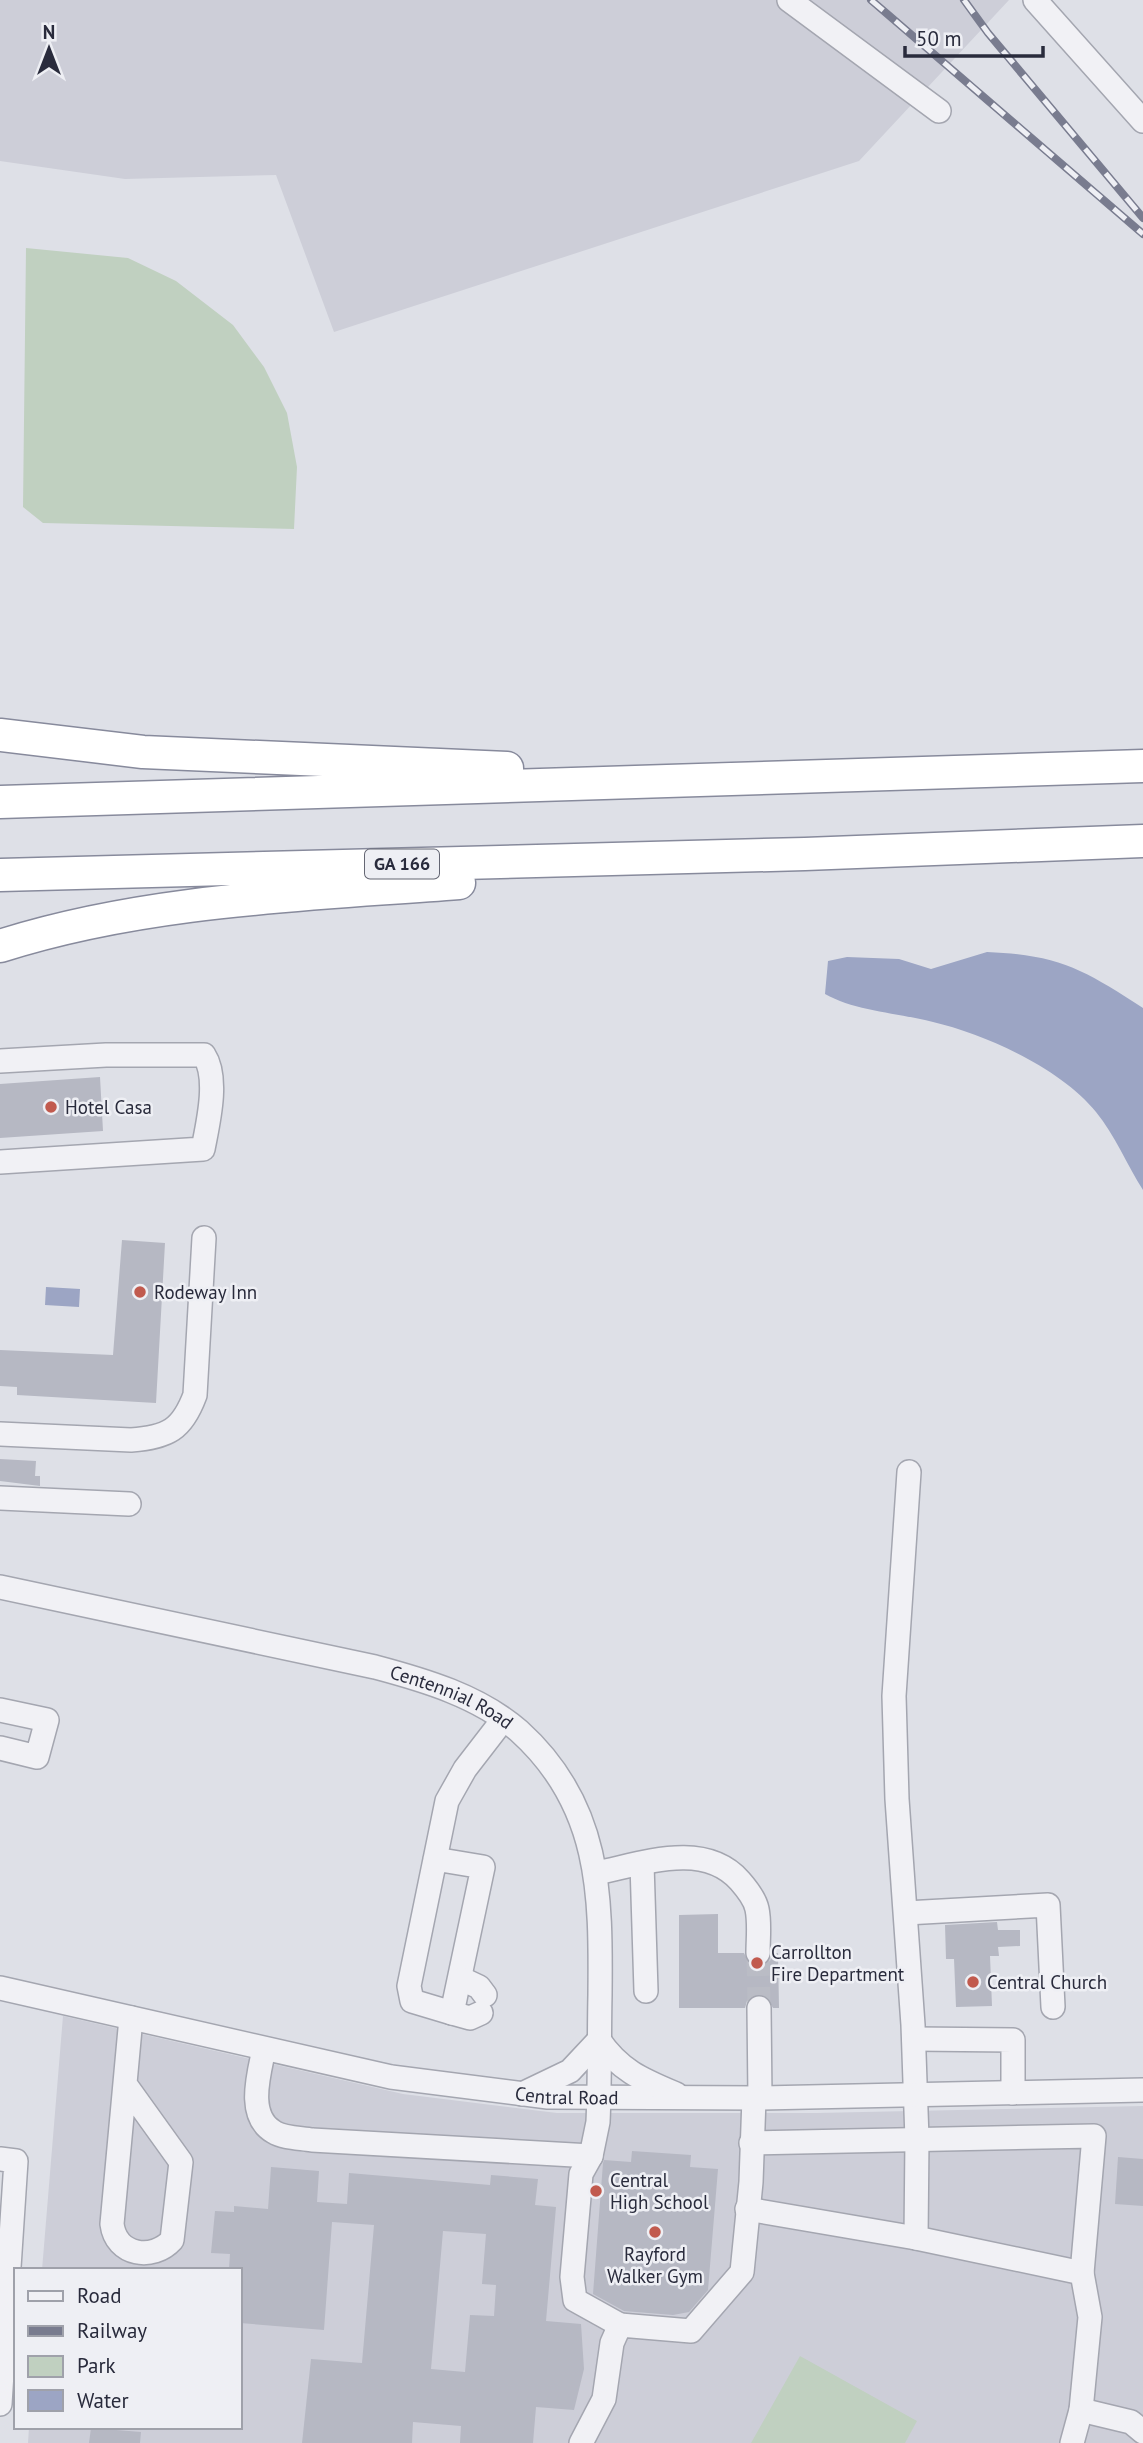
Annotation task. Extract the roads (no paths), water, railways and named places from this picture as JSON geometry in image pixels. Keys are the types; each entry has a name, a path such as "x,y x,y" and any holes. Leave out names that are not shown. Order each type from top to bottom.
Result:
{"highway":[{"path":"0,735 97,749 497,768 648,781"},
{"path":"0,802 1143,766"},
{"path":"0,946 126,916 244,900 467,882 688,873 805,854 1143,841"},
{"name":"GA 166","path":"0,875 805,854"}],"street":[{"path":"789,0 939,111"},
{"path":"1035,0 1143,121"},
{"path":"0,1061 106,1055 204,1055 208,1061 211,1106 202,1149 0,1162"},
{"path":"0,1434 131,1440 147,1439 178,1427 188,1414 196,1384 204,1238"},
{"path":"909,1472 894,1696 897,1799 914,2039 916,2238"},
{"path":"0,1498 129,1504"},
{"name":"Centennial Road","path":"0,1587 375,1667 434,1683 518,1731 553,1771 585,1829 599,1895 598,2122 591,2156 581,2174 572,2277 575,2300 620,2325"},
{"path":"0,1710 47,1720 37,1757 0,1748"},
{"path":"462,1979 479,1987 483,2004 470,2018 412,2001 409,1994 447,1801 465,1769 502,1721"},
{"path":"596,1873 694,1857 713,1862 732,1872 748,1889 757,1907 758,1953"},
{"path":"435,1858 483,1867 462,1979 452,2013"},
{"path":"642,1864 646,1991"},
{"path":"906,1913 1048,1905 1053,2007"},
{"name":"Central Road","path":"0,1988 391,2077 522,2094 599,2098 757,2098 1143,2090"},
{"path":"581,2443 604,2399 612,2343 620,2325 691,2331 741,2272 757,2098 759,2008"},
{"path":"125,2084 181,2162 172,2239 156,2252 135,2261 116,2239 111,2224 131,2018"},
{"path":"914,2039 1013,2040 1013,2093"},
{"path":"522,2094 570,2071 599,2040 611,2057 632,2076 685,2098"},
{"path":"264,2049 257,2104 263,2123 275,2134 312,2140 591,2156"},
{"path":"751,2143 1094,2136 1082,2273 1090,2317 1082,2410 1072,2443"},
{"path":"0,2159 16,2161 0,2404"},
{"path":"747,2209 916,2238 1082,2273"},
{"path":"1082,2410 1130,2422 1143,2432"}],"water":[{"path":"987,952 1034,957 1070,967 1087,974 1143,1008 1143,1190 1096,1112 1064,1081 1043,1068 976,1035 920,1019 863,1008 825,994 828,961 847,957 899,959 931,969"},
{"path":"46,1287 80,1289 79,1307 45,1305"}],"tunnel":[{"path":"758,1953 759,2008"}],"railway":[{"path":"871,0 1143,234"},
{"path":"964,0 988,33 1143,218"}],"place":[{"name":"Hotel Casa","path":"51,1107"},
{"name":"Rodeway Inn","path":"140,1292"},
{"name":"Carrollton Fire Department","path":"757,1963"},
{"name":"Central Church","path":"973,1982"},
{"name":"Central High School","path":"596,2191"},
{"name":"Rayford Walker Gym","path":"655,2232"}]}
